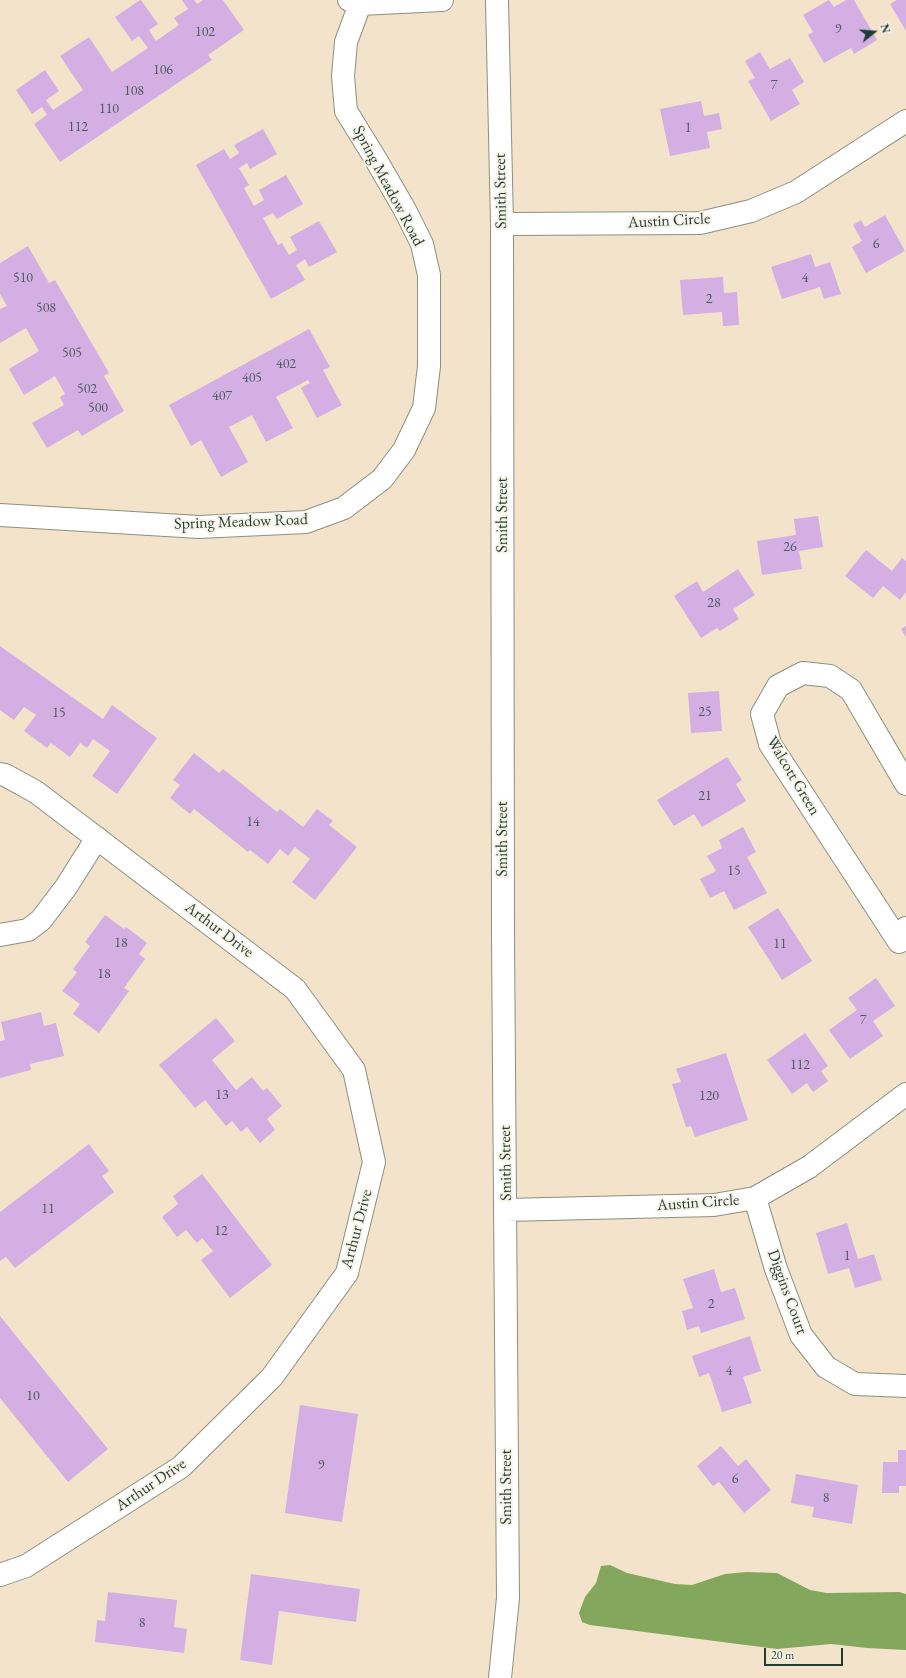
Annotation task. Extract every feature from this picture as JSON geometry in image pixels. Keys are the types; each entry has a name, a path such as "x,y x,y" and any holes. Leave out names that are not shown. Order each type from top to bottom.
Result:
{"street":[{"name":"Spring Meadow Road","path":"0,514 23,517 200,527 306,522 344,508 382,479 404,450 424,408 429,366 429,275 422,244 376,158 346,111 343,76 346,42 355,2 442,0"},
{"name":"Smith Street","path":"497,0 502,224 503,928 508,1598 500,1678"},
{"name":"Austin Circle","path":"502,224 700,222 751,211 796,192 906,121"},
{"name":"Walcott Green","path":"904,942 770,744 762,714 778,686 803,673 830,676 851,690 906,784"},
{"name":"Arthur Drive","path":"0,774 5,775 36,792 295,989 354,1070 374,1162 347,1273 272,1377 181,1467 26,1566 0,1575"},
{"path":"0,935 28,930 41,920 66,887 98,838"},
{"name":"Austin Circle","path":"506,1210 714,1205 755,1198 809,1167 906,1094"},
{"name":"Diggins Court","path":"755,1198 776,1269 800,1335 826,1367 855,1384 906,1386"}],"green space":[{"path":"610,1565 627,1573 675,1584 692,1585 725,1574 747,1572 777,1573 810,1590 827,1593 899,1592 906,1594 906,1650 831,1644 777,1649 590,1625 582,1622 579,1613 585,1597 596,1583 601,1566"}],"building":[{"path":"140,0 158,24 149,30 156,41 179,25 174,18 188,9 182,0 194,0 197,4 203,0 223,0 244,30 208,55 212,60 60,162 34,124 47,115 42,107 32,114 16,90 45,70 59,91 46,100 53,110 83,90 60,56 89,37 112,72 148,48 139,36 132,41 115,17"},
{"path":"829,0 834,7 846,0 854,0 877,40 854,54 851,48 824,63 808,35 813,32 803,15"},
{"path":"897,0 906,0 906,31 890,4"},
{"path":"760,52 770,69 790,58 804,82 792,90 800,104 771,121 748,81 755,78 745,61"},
{"path":"701,101 704,116 719,113 722,129 707,132 710,148 670,156 660,109"},
{"path":"263,129 277,154 250,169 247,163 239,168 249,185 244,188 254,206 264,200 259,190 286,175 303,204 277,219 273,213 263,218 278,245 282,243 289,255 297,250 290,237 319,221 337,252 309,267 305,259 296,265 305,280 271,299 196,165 224,149 230,159 239,153 234,145"},
{"path":"885,215 905,251 866,273 852,247 862,241 853,225 861,220 865,227"},
{"path":"28,246 49,283 55,280 109,373 104,376 124,411 82,436 78,430 47,448 32,423 64,405 60,397 65,394 55,376 24,395 9,369 39,351 26,328 0,343 0,309 7,306 0,294 0,263"},
{"path":"811,254 815,267 830,262 841,294 824,299 820,287 782,299 771,267"},
{"path":"723,277 724,293 737,292 739,325 723,326 722,312 683,315 680,280"},
{"path":"309,329 330,367 323,370 342,405 317,418 301,388 310,383 308,380 276,397 293,428 266,442 252,415 229,427 248,462 221,477 201,440 191,446 169,405"},
{"path":"818,516 823,547 799,551 802,569 762,575 757,541 796,535 794,519"},
{"path":"866,550 892,571 902,558 906,561 906,592 900,600 883,586 873,598 845,576"},
{"path":"738,569 755,595 733,609 739,619 720,631 717,628 701,638 674,596 697,581 703,592"},
{"path":"906,626 906,637 901,629"},
{"path":"0,646 103,719 112,705 157,738 117,794 92,776 110,751 93,739 87,748 80,743 70,757 51,743 47,748 24,731 36,715 24,707 14,720 0,710"},
{"path":"719,691 722,731 691,733 688,693"},
{"path":"194,753 219,773 223,769 277,812 280,809 303,827 317,809 333,821 329,825 357,847 315,900 292,882 310,859 295,847 288,856 280,849 268,864 250,850 248,852 194,809 190,814 170,798 180,785 173,780"},
{"path":"727,757 742,780 736,784 746,801 702,827 694,814 674,826 657,800"},
{"path":"743,827 756,852 747,857 767,893 734,910 724,891 710,898 700,879 716,871 707,856 722,848 719,840"},
{"path":"778,908 812,961 782,980 748,927"},
{"path":"105,915 124,929 126,927 147,943 139,954 145,959 124,988 129,991 99,1033 73,1014 80,1004 62,991 77,972 73,969 90,946 85,942"},
{"path":"876,978 895,1006 873,1021 883,1036 850,1059 829,1030 857,1010 848,998"},
{"path":"41,1012 44,1026 56,1023 64,1056 30,1064 31,1070 0,1078 0,1041 5,1040 1,1022"},
{"path":"216,1018 235,1041 212,1060 236,1090 252,1077 263,1091 267,1088 282,1106 267,1119 275,1130 260,1143 247,1127 241,1132 232,1121 226,1126 205,1100 195,1108 159,1065"},
{"path":"805,1033 828,1066 821,1071 828,1081 813,1092 807,1083 792,1094 767,1060"},
{"path":"726,1053 748,1120 695,1137 691,1126 686,1127 672,1084 681,1082 676,1069"},
{"path":"89,1144 109,1171 102,1176 114,1192 15,1268 6,1257 0,1261 0,1212"},
{"path":"202,1174 272,1265 230,1298 201,1260 213,1251 202,1238 197,1243 186,1230 177,1237 162,1217 178,1204 173,1196"},
{"path":"847,1223 858,1259 874,1254 882,1280 855,1288 849,1268 828,1274 816,1233"},
{"path":"714,1269 721,1292 735,1288 745,1319 701,1333 699,1326 687,1330 682,1311 693,1308 683,1279"},
{"path":"0,1316 108,1449 68,1482 0,1398"},
{"path":"750,1336 761,1371 743,1377 752,1403 722,1412 709,1373 699,1377 692,1356"},
{"path":"300,1405 358,1414 342,1522 285,1513"},
{"path":"721,1446 738,1466 746,1459 771,1490 744,1513 719,1482 713,1486 697,1466"},
{"path":"898,1450 906,1450 906,1486 899,1486 899,1493 882,1493 883,1462 898,1462"},
{"path":"796,1474 858,1485 852,1524 812,1517 814,1507 791,1503"},
{"path":"251,1574 360,1589 356,1622 279,1611 272,1665 240,1660"},
{"path":"108,1592 177,1600 174,1627 187,1629 184,1653 95,1642 97,1620 105,1621"}]}
